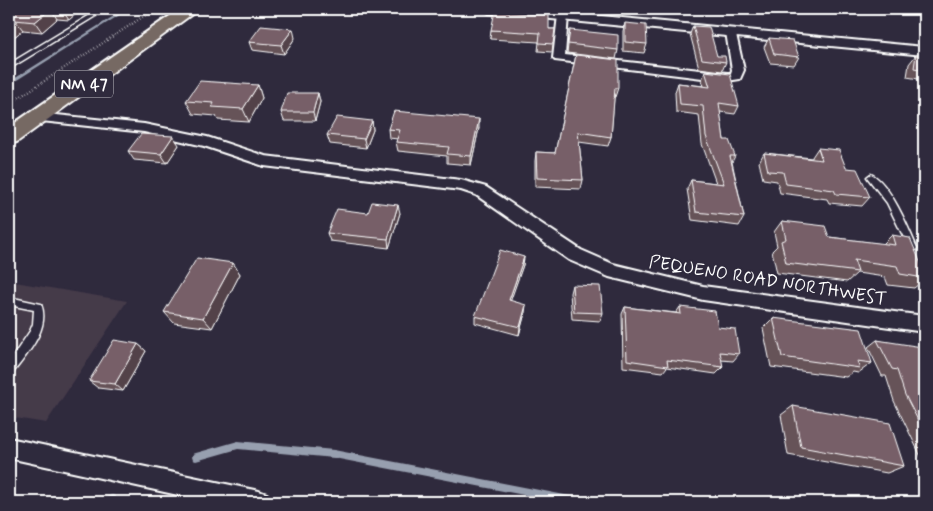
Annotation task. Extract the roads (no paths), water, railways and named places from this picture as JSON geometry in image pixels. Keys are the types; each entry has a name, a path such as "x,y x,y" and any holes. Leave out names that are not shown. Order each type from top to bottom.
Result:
{"main road":[{"name":"NM 47","path":"9,137 191,9"}],"street":[{"path":"489,9 924,51"},
{"path":"563,16 559,58 736,76 738,70 731,32"},
{"name":"PEQUENO ROAD NORTHWEST","path":"37,117 144,128 207,142 264,161 461,185 480,191 575,255 609,270 647,281 702,292 924,324"},
{"path":"9,448 260,502"}],"lane":[{"path":"9,67 104,9"},
{"path":"870,177 883,188 902,222 916,258"},
{"path":"9,301 38,307 41,317 34,334 9,370"}],"waterway":[{"path":"9,84 127,9"},
{"path":"196,457 238,445 334,454 580,502"},
{"path":"103,502 112,499"}]}
